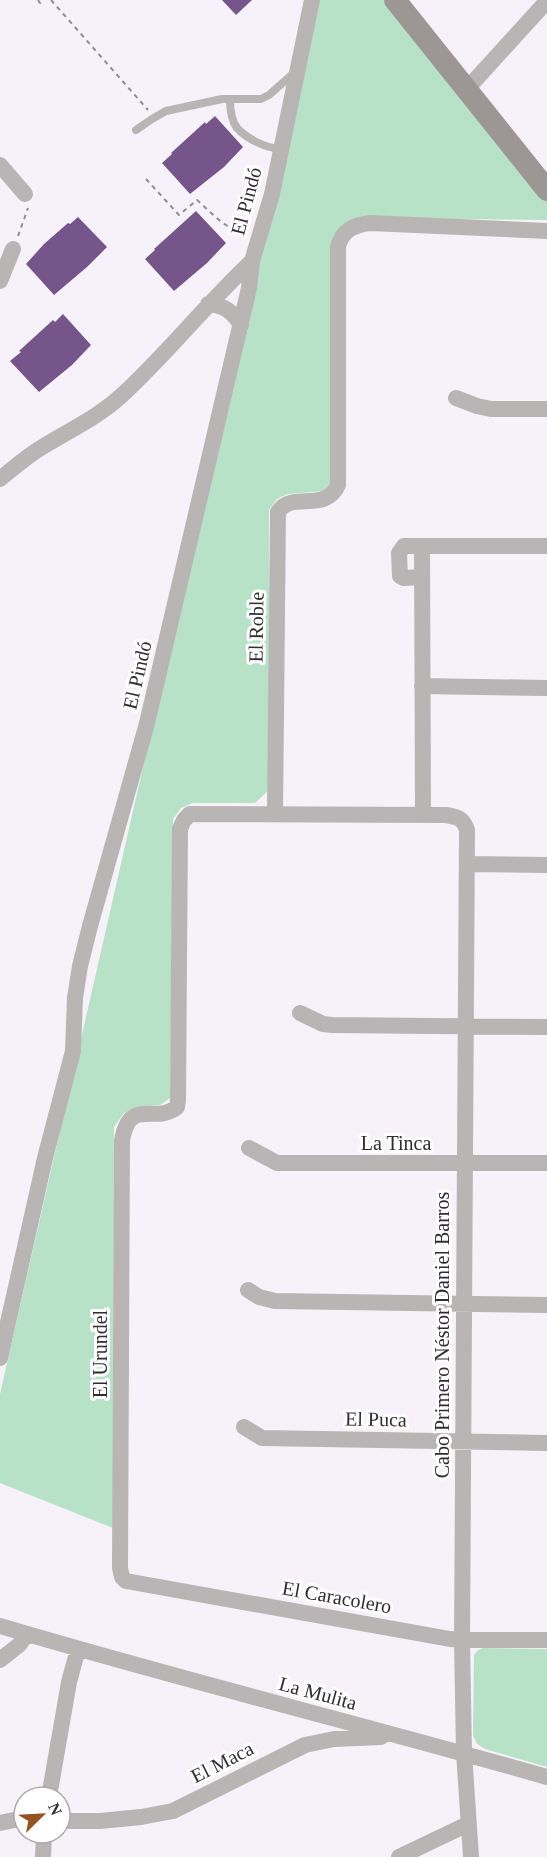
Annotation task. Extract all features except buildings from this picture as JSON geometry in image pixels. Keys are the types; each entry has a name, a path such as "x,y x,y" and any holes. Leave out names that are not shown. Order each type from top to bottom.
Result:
{"main road":[{"path":"395,0 547,190"}],"street":[{"name":"El Pindó","path":"0,1358 45,1158 73,1051 75,998 85,946 147,723 241,325 252,261 272,194 312,0"},
{"path":"467,89 545,1"},
{"path":"0,165 25,194"},
{"name":"El Roble","path":"275,813 278,512 287,503 323,500 330,497 335,493 338,485 338,247 340,239 350,228 370,223 547,231"},
{"path":"0,280 13,249"},
{"path":"0,479 27,457 85,423 121,396 171,346 227,284 252,261"},
{"path":"208,304 220,305 229,310 241,325"},
{"path":"456,398 491,409 547,409"},
{"path":"422,577 400,576 400,550 404,546 547,546"},
{"path":"275,813 423,814 422,546"},
{"path":"422,686 547,688"},
{"name":"El Urundel","path":"122,1577 120,1568 122,1153 127,1123 141,1114 168,1113 177,1107 180,829 190,814 275,813"},
{"name":"Cabo Primero Néstor Daniel Barros","path":"423,814 458,817 464,822 467,830 462,1640 464,1753 471,1857"},
{"path":"467,864 547,865"},
{"path":"300,1013 323,1024 332,1025 547,1027"},
{"name":"La Tinca","path":"249,1148 277,1163 464,1165 547,1163"},
{"path":"248,1290 259,1297 275,1301 547,1305"},
{"name":"El Puca","path":"244,1427 262,1438 547,1443"},
{"name":"El Caracolero","path":"122,1577 126,1581 462,1640 547,1640"},
{"name":"La Mulita","path":"0,1626 547,1777"},
{"path":"0,1660 19,1645 27,1634"},
{"path":"51,1785 69,1682 78,1649"},
{"name":"El Maca","path":"72,1821 141,1817 174,1811 305,1745 334,1738 403,1737"},
{"path":"399,1857 468,1824"}],"lane":[{"path":"136,130 166,111 230,99 261,99 269,95 297,70"},
{"path":"230,99 231,111 238,129 261,145 281,148"}],"path":[{"path":"38,0 40,3 43,0"},
{"path":"51,0 154,117"},
{"path":"146,179 178,215 197,200 227,226 237,231 260,234"},
{"path":"13,249 28,210 25,194"}],"green space":[{"path":"318,0 386,0 547,197 547,220 360,218 347,224 333,478 325,491 288,494 277,499 269,510 269,790 255,803 193,803 181,808 173,819 170,1098 160,1105 138,1107 124,1113 114,1127 113,1528 0,1483 0,1394"},
{"path":"483,1648 547,1649 547,1767 485,1749 477,1744 473,1735 474,1655"}]}
